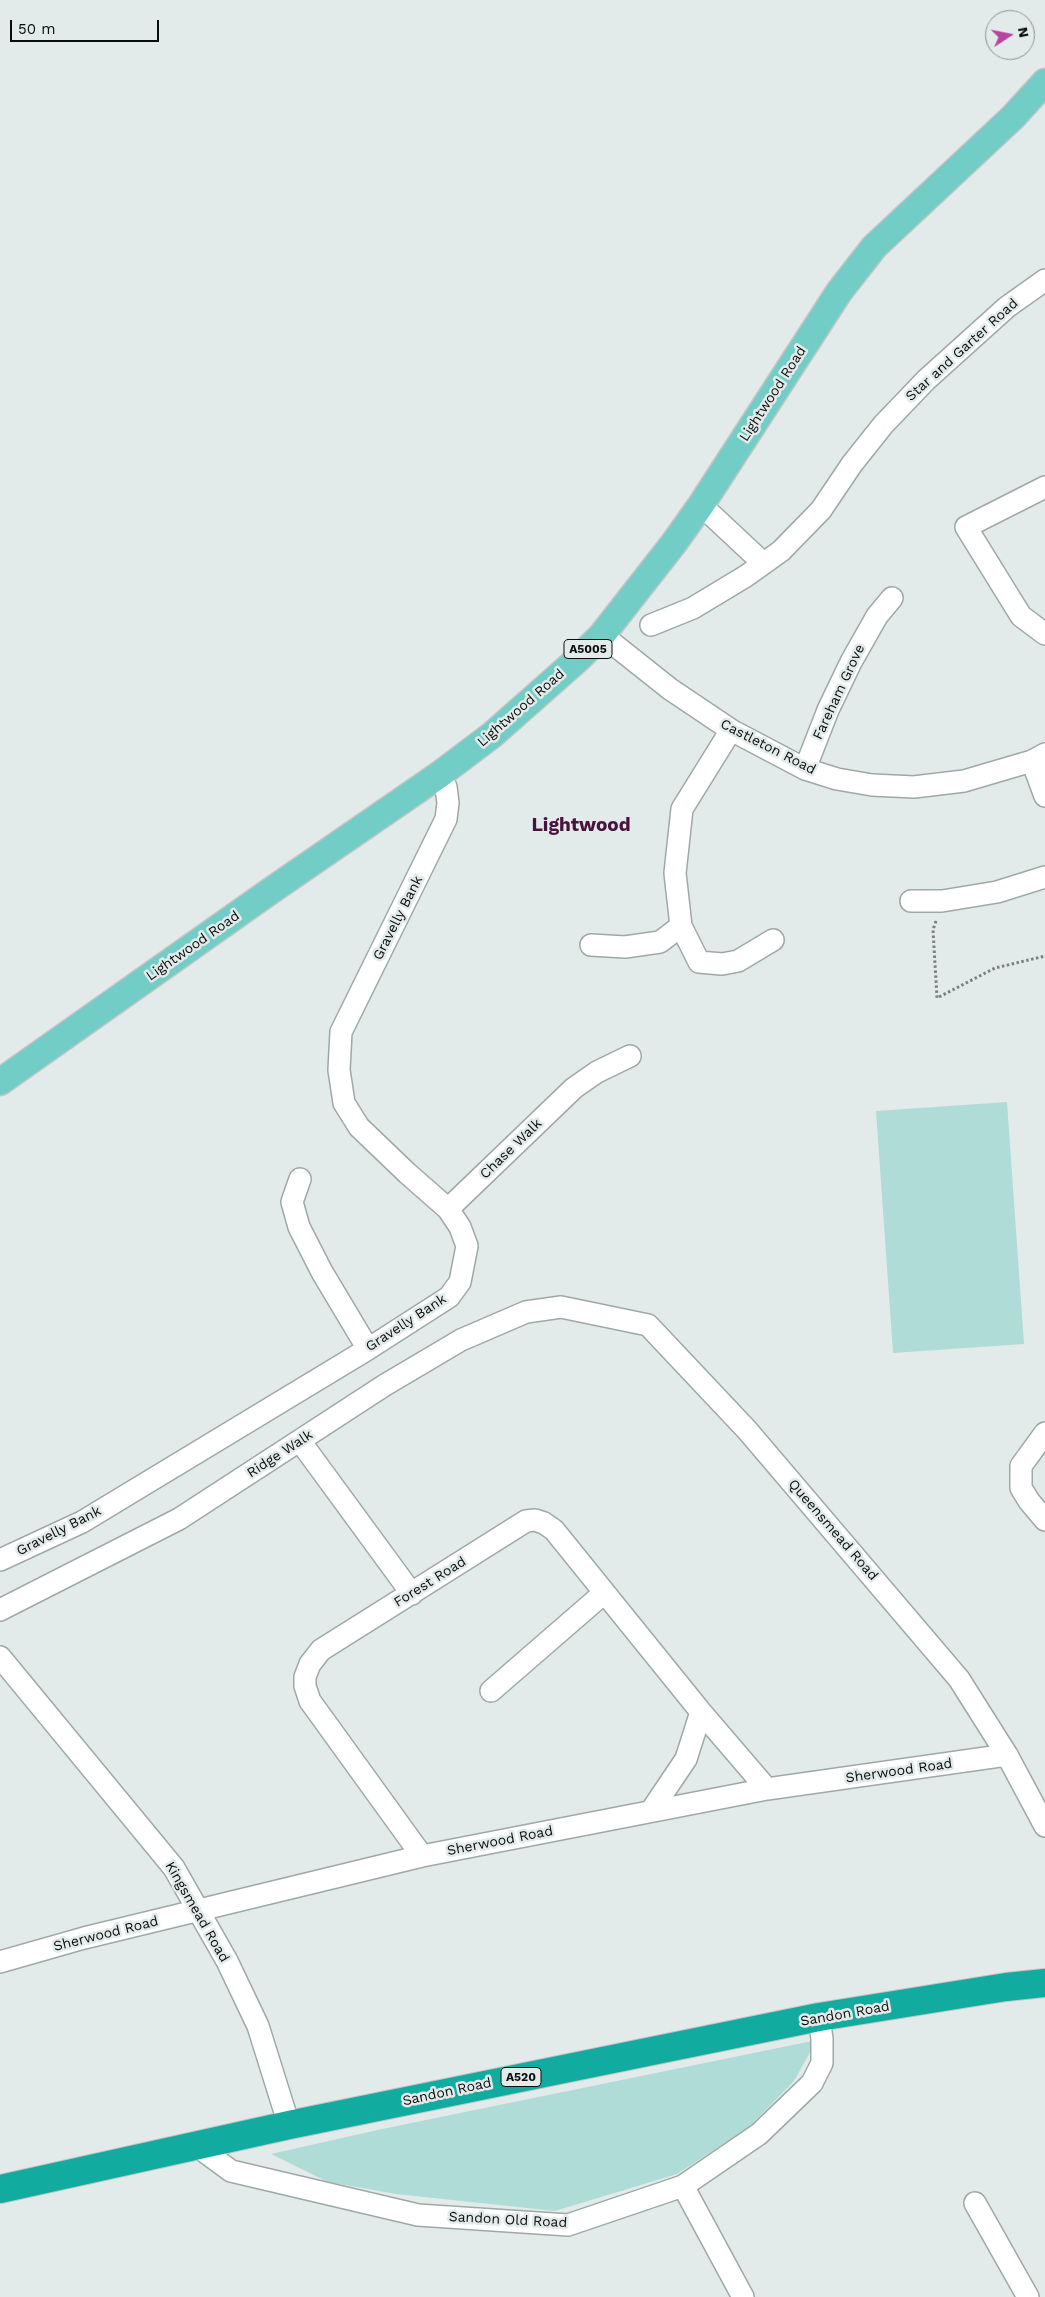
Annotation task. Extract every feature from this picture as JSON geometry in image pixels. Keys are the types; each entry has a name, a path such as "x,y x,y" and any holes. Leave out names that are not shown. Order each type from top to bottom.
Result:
{"highway":[{"name":"Sandon Road","path":"0,2189 289,2125 818,2017 1006,1987 1045,1983"}],"main road":[{"name":"Lightwood Road","path":"0,1082 269,892 440,775 492,735 602,635 647,580 701,504 839,292 874,246 1013,117 1045,82"}],"street":[{"name":"Star and Garter Road","path":"651,625 693,608 763,563 800,534 821,510 852,464 883,425 926,380 1007,307 1045,280"},
{"path":"1045,486 966,527 1021,616 1045,634"},
{"path":"701,504 763,563"},
{"name":"Fareham Grove","path":"805,770 869,610 892,598"},
{"name":"Castleton Road","path":"602,635 670,689 730,730 805,770 836,779 872,785 914,787 964,780 1039,757"},
{"path":"730,730 682,809 675,873 681,926 699,962 722,964 738,961 773,940"},
{"path":"1039,757 1045,796"},
{"name":"Gravelly Bank","path":"0,1560 82,1522 368,1349 449,1297 460,1282 467,1246 460,1227 448,1209 407,1173 359,1126 344,1103 339,1070 341,1032 446,819 448,803 446,787 440,775"},
{"path":"911,901 942,901 996,892 1045,877"},
{"path":"591,945 625,947 660,942 681,926"},
{"name":"Chase Walk","path":"448,1209 574,1088 597,1072 630,1056"},
{"path":"300,1179 292,1202 299,1228 322,1272 368,1349"},
{"name":"Ridge Walk","path":"0,1610 179,1519 385,1385 461,1340 526,1312 561,1307"},
{"name":"Queensmead Road","path":"561,1307 648,1325 747,1430 958,1678 1007,1755 1045,1826"},
{"path":"1045,1433 1021,1466 1021,1488 1045,1520"},
{"path":"300,1440 412,1594"},
{"name":"Forest Road","path":"422,1856 310,1701 305,1686 310,1664 321,1650 526,1521 535,1520 544,1523 554,1530 701,1712 767,1789"},
{"path":"491,1691 604,1593"},
{"name":"Kingsmead Road","path":"0,1657 174,1868 227,1962 258,2026 289,2125"},
{"path":"651,1811 686,1758 701,1712"},
{"name":"Sherwood Road","path":"0,1962 84,1938 422,1856 767,1789 1007,1755"},
{"name":"Sandon Old Road","path":"197,2146 231,2171 418,2215 568,2225 683,2186 759,2134 812,2083 822,2063 822,2038 818,2017"},
{"path":"683,2186 743,2297"},
{"path":"975,2203 1028,2297"}],"path":[{"path":"942,901 933,930 937,998 995,968 1045,956"}],"shaded area":[{"path":"1007,1102 1024,1344 893,1353 876,1111"},
{"path":"817,2040 794,2081 749,2127 677,2174 555,2211 396,2194 328,2182 271,2154 382,2129"}],"district":[{"name":"Lightwood","path":"581,825"}]}
